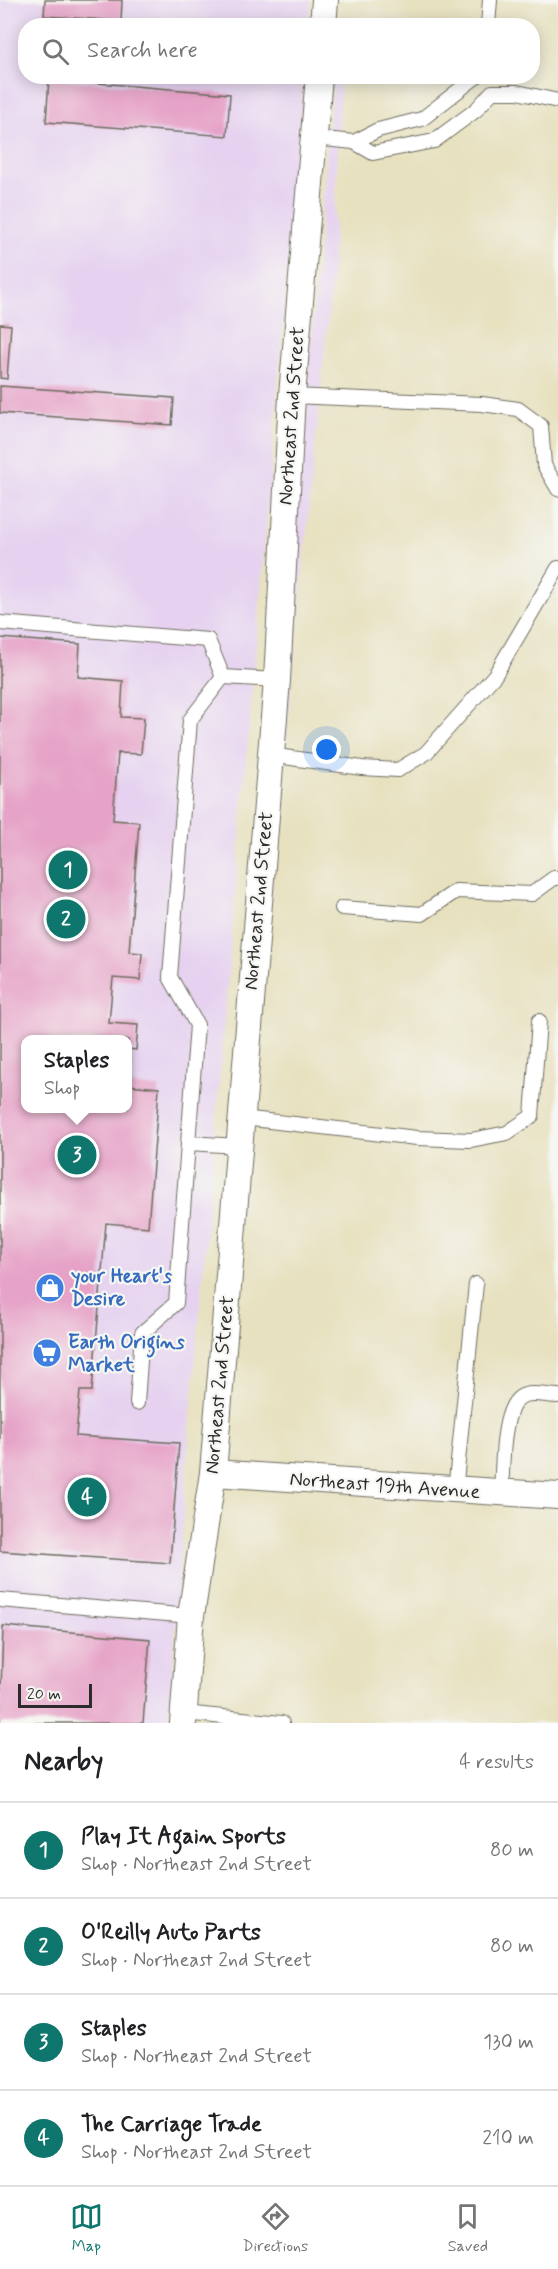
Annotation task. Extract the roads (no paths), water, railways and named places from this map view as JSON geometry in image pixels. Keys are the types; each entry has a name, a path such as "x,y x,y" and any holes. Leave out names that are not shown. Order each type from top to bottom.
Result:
{"street":[{"path":"324,18 325,0"},
{"name":"Northeast 2nd Street","path":"184,1718 191,1616 213,1473 277,680 292,396 318,84"},
{"name":"Northeast 19th Avenue","path":"213,1473 455,1491 558,1496"}],"lane":[{"path":"489,18 490,0"},
{"path":"354,142 378,130 422,119 467,84"},
{"path":"314,138 354,142 373,153 434,141 476,110 492,92 517,92 558,100"},
{"path":"292,396 482,404 518,409 541,426 544,465 558,489"},
{"path":"270,755 362,768 398,770 426,753 495,675 558,568"},
{"path":"0,623 208,640 223,677"},
{"path":"223,677 277,680"},
{"path":"137,1403 142,1333 176,1303 198,1025 170,977 190,720 223,677"},
{"path":"342,908 422,915 456,891 532,894 554,878 558,878"},
{"path":"242,1118 417,1138 471,1140 507,1133 532,1116 539,1021"},
{"path":"188,1143 239,1146"},
{"path":"455,1491 476,1284"},
{"path":"501,1494 507,1422 513,1403 525,1395 558,1396"},
{"path":"0,1600 191,1616"},
{"path":"184,1718 282,1723"}],"place":[{"name":"Play It Again Sports","path":"68,870"},
{"name":"O'Reilly Auto Parts","path":"66,919"},
{"name":"Staples","path":"77,1155"},
{"name":"your Heart's Desire","path":"50,1288"},
{"name":"Earth Origins Market","path":"47,1353"},
{"name":"The Carriage Trade","path":"87,1497"}]}
